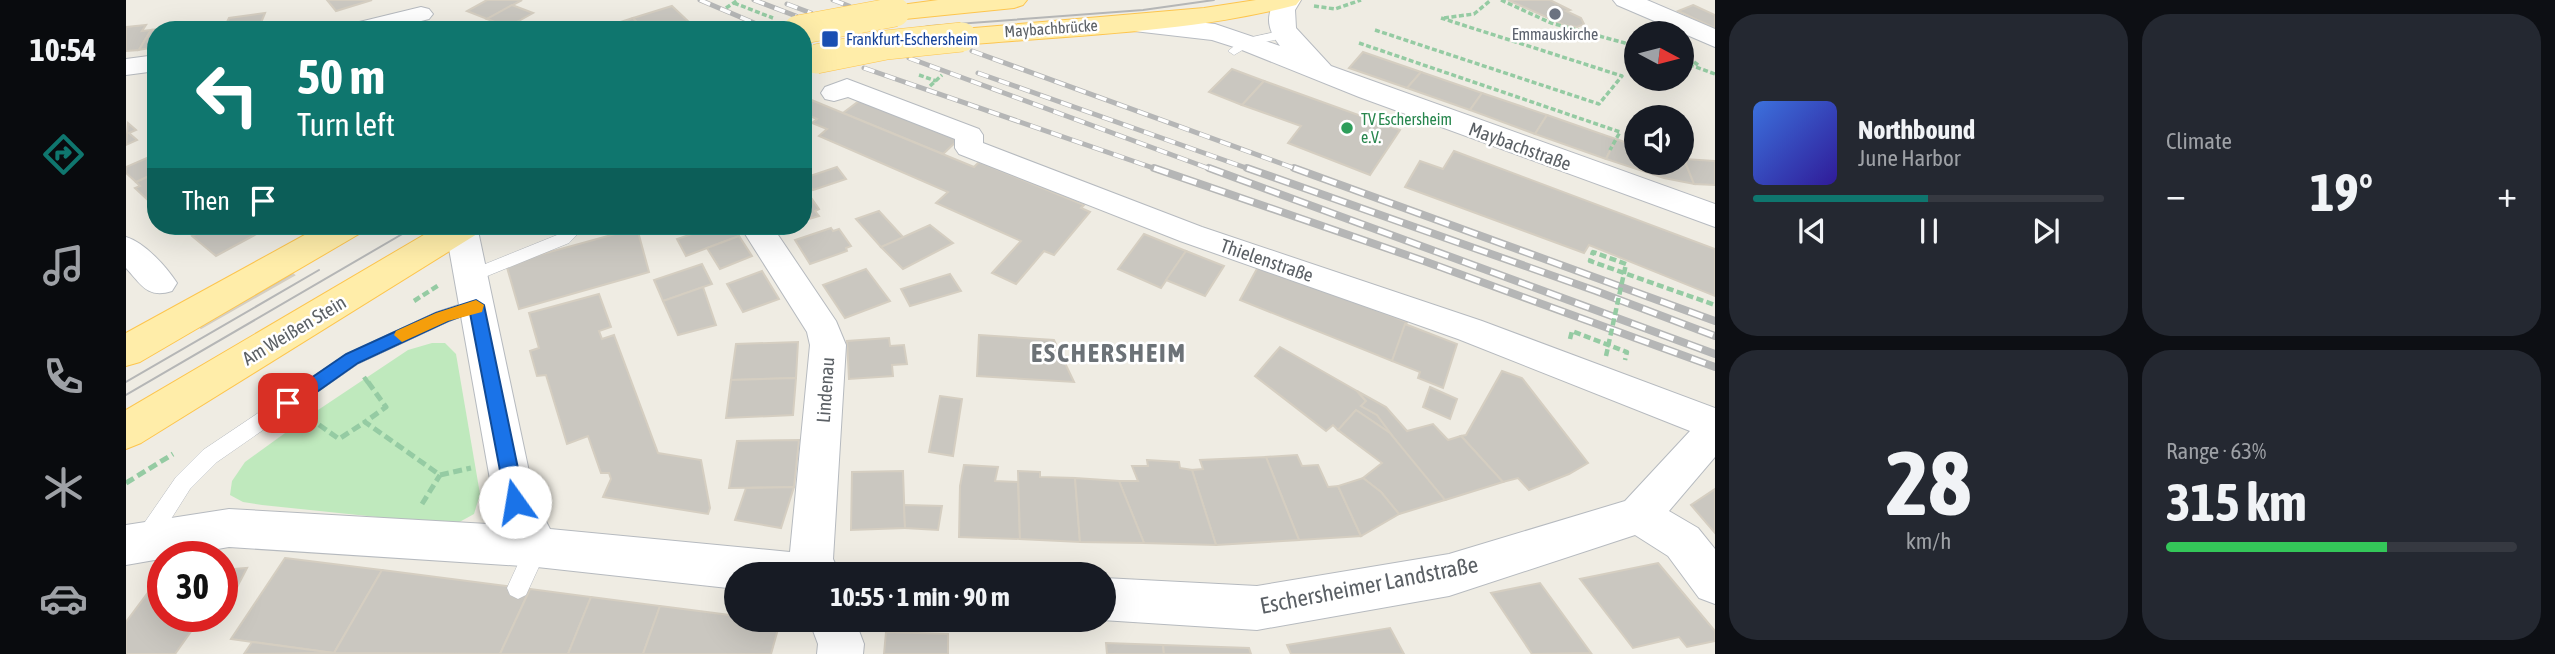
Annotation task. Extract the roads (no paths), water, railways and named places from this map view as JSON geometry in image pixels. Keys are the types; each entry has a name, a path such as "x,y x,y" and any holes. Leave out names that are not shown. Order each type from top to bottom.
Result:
{"main road":[{"name":"Maybachbrücke","path":"812,27 895,12 1014,0"},
{"name":"Maybachbrücke","path":"812,61 886,45 1242,11 1288,0"},
{"path":"126,351 331,235"},
{"name":"Am Weißen Stein","path":"126,431 449,235"}],"street":[{"path":"1284,34 1278,19 1288,0"},
{"path":"1626,0 1715,39"},
{"path":"379,21 415,7 432,21"},
{"name":"Maybachstraße","path":"1134,23 1214,32 1241,47 1327,73 1715,216"},
{"name":"Maybachstraße","path":"1284,34 1327,73"},
{"path":"126,67 147,64"},
{"name":"Thielenstraße","path":"834,93 847,87 969,135 970,148 1126,209 1470,330 1715,424"},
{"name":"Am Weißen Stein","path":"463,235 515,502 537,547"},
{"name":"Lindenau","path":"763,235 824,330 828,345 788,562"},
{"path":"126,248 160,283"},
{"path":"1715,430 1639,515 1683,542 1715,583"},
{"name":"Eschersheimer Landstraße","path":"1116,600 1258,608 1449,575 1639,515"},
{"path":"133,549 229,528 537,547 724,567"}],"lane":[{"path":"1241,47 1284,34"},
{"path":"133,549 183,483 210,456 352,359 442,317 472,291 567,235"},
{"path":"518,588 537,547"}],"tram line":[{"path":"812,47 930,26 1143,10 1214,0"},
{"path":"126,395 401,235"},
{"path":"126,382 319,270"}],"railway":[{"path":"700,0 750,21"},
{"path":"754,0 796,16"},
{"path":"833,0 849,6"},
{"path":"787,4 811,13"},
{"path":"972,51 1299,170"},
{"path":"909,58 1213,170"},
{"path":"864,68 1159,170"},
{"path":"978,73 1252,170"},
{"path":"1154,168 1424,261 1715,367"},
{"path":"1209,168 1715,354"},
{"path":"1247,168 1596,291 1715,336"},
{"path":"1294,168 1715,321"}],"place":[{"name":"Emmauskirche","path":"1555,14"},
{"name":"Frankfurt-Eschersheim","path":"830,39"},
{"name":"TV Eschersheim e.V.","path":"1347,128"}],"district":[{"name":"ESCHERSHEIM","path":"1109,353"}]}
